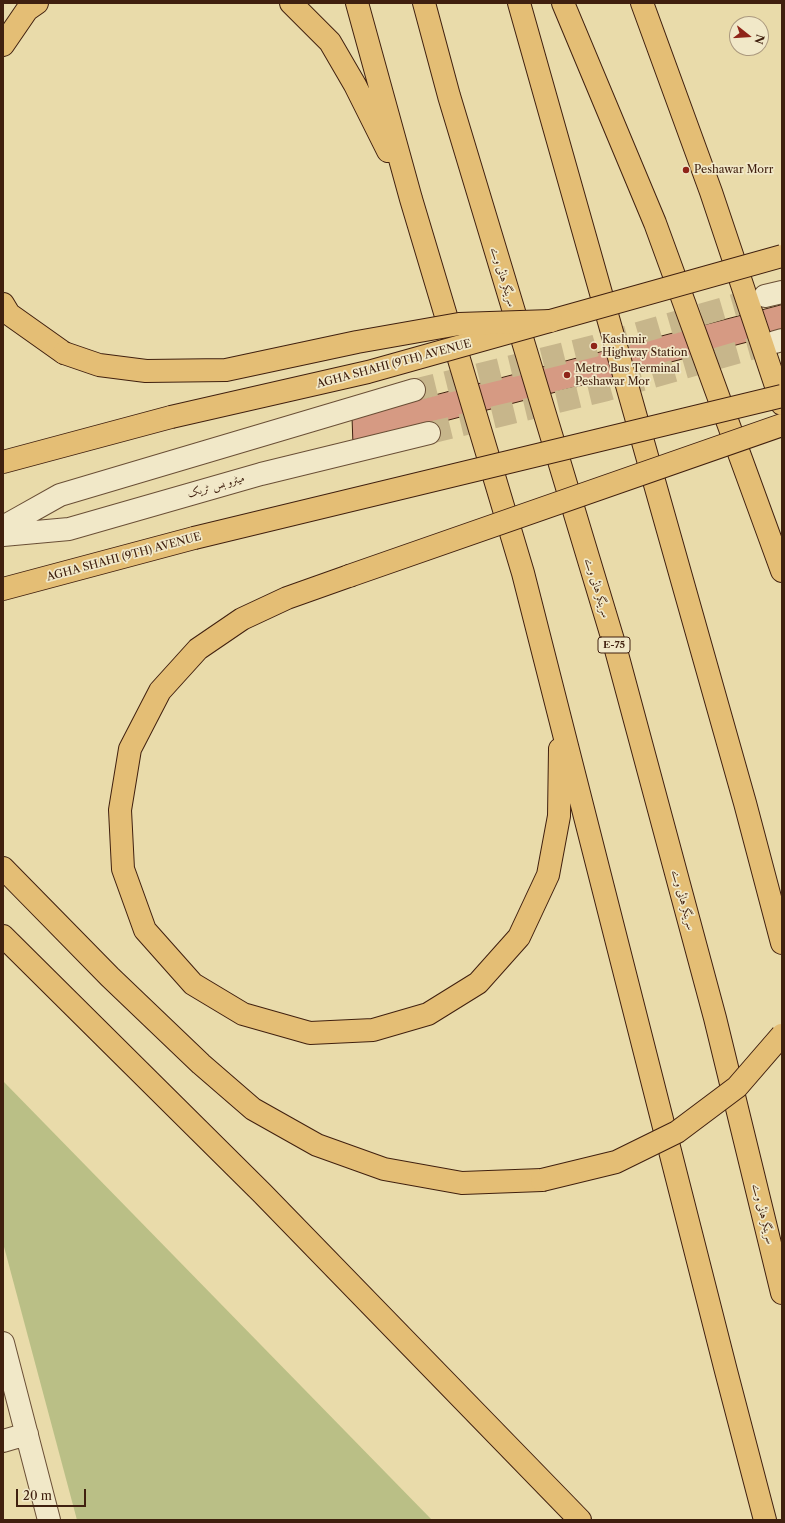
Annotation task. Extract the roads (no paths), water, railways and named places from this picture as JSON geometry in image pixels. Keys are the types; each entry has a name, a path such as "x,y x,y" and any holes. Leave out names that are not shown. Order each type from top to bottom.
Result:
{"main road":[{"path":"3,45 27,10 37,3"},
{"path":"291,3 330,42 355,85 411,199"},
{"path":"357,3 411,199 523,573 765,1520"},
{"name":"سرینگر ہائی وے","path":"424,3 451,103 616,650 715,1018 782,1293"},
{"path":"519,3 745,803 782,943"},
{"path":"563,3 655,223 782,571"},
{"path":"642,3 711,192 782,404"},
{"name":"AGHA SHAHI (9TH) AVENUE","path":"3,462 171,417 368,372 782,256"},
{"path":"3,304 9,314 64,353 99,365 146,371 226,370 357,342 459,324 551,321"},
{"name":"AGHA SHAHI (9TH) AVENUE","path":"3,589 194,538 782,396"},
{"path":"554,694 560,753 559,816 548,875 519,937 478,983 428,1014 373,1030 310,1033 243,1014 193,984 145,930 123,869 120,810 130,749 160,691 198,649 242,619 287,598 782,425"},
{"path":"3,868 116,982 202,1064 253,1109 317,1145 384,1169 462,1183 542,1180 616,1162 677,1132 737,1087 782,1035"},
{"path":"3,936 262,1193 580,1520"}],"street":[{"path":"3,527 60,495 414,390"},
{"name":"میٹرو بس ٹریک","path":"3,534 69,529 261,474 429,433"},
{"path":"3,1343 49,1520"},
{"path":"3,1441 27,1434"}],"tunnel":[{"path":"414,390 594,346 765,296"},
{"path":"429,433 607,390 775,342"}],"place":[{"name":"Peshawar Morr","path":"686,170"},
{"name":"Kashmir Highway Station","path":"594,346"},
{"name":"Metro Bus Terminal Peshawar Mor","path":"567,375"}]}
